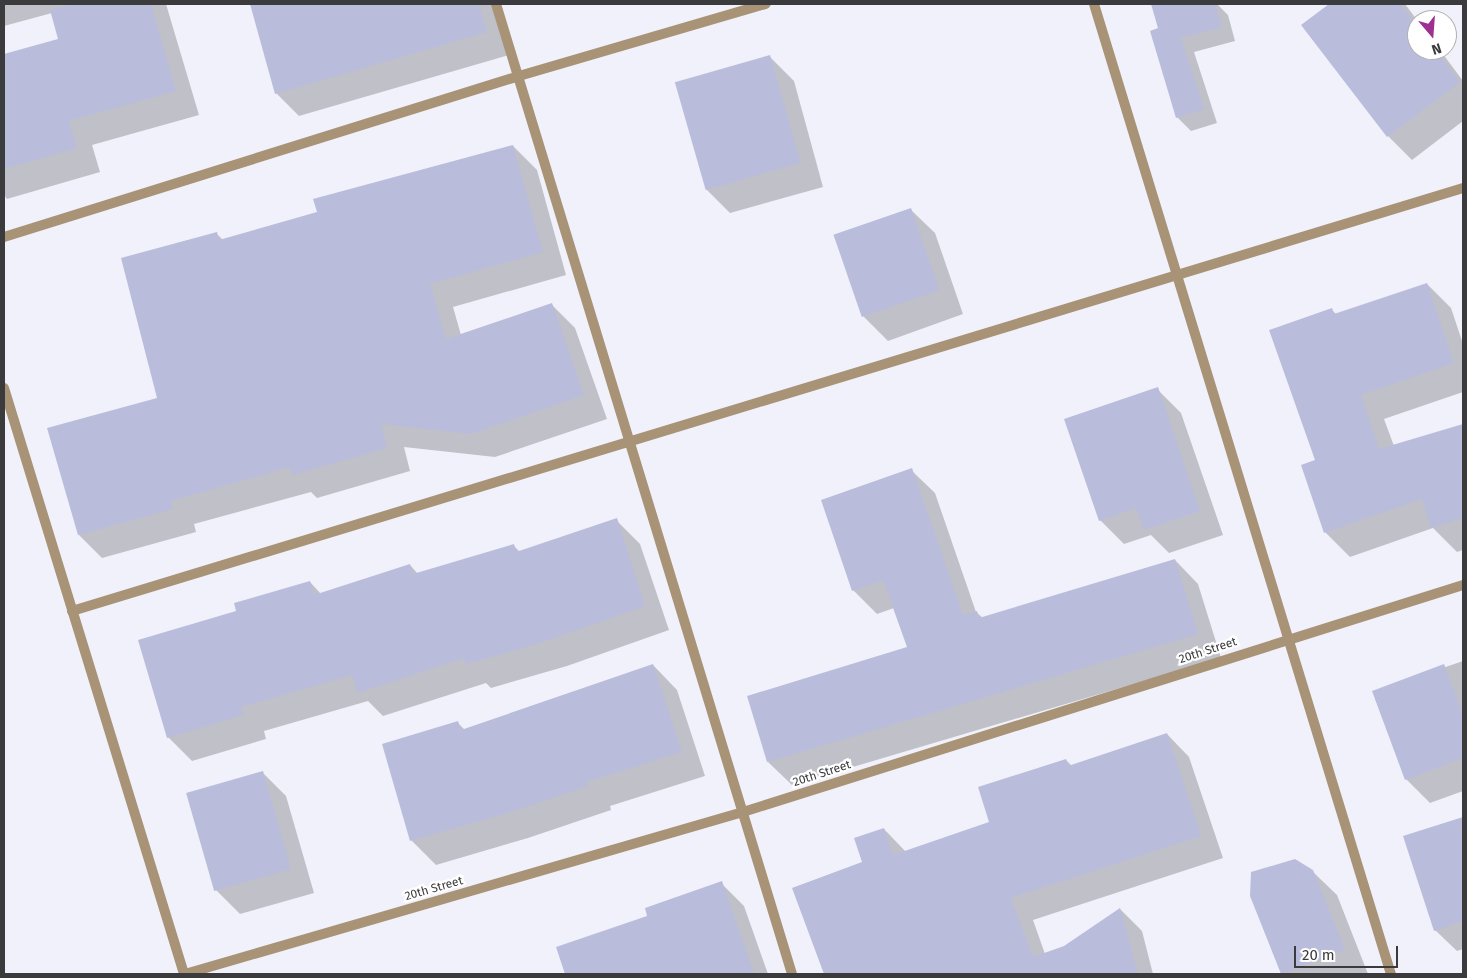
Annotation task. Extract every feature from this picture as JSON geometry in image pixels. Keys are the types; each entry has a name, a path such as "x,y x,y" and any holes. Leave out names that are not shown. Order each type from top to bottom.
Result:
{"street":[{"path":"496,4 792,974"},
{"path":"4,237 519,76 766,4"},
{"path":"1094,4 1391,974"},
{"path":"72,611 1463,188"},
{"path":"4,388 184,974"},
{"name":"20th Street","path":"184,974 742,812 1288,638 1463,585"}],"building":[{"path":"74,4 151,4 176,91 69,121 77,148 4,169 4,54 58,39 50,10"},
{"path":"250,4 479,4 487,32 275,94"},
{"path":"1151,4 1215,4 1222,27 1181,38 1204,109 1176,118 1150,31 1158,28"},
{"path":"1329,4 1400,4 1407,13 1407,60 1444,60 1460,82 1387,137 1301,25"},
{"path":"770,55 801,163 706,190 675,82"},
{"path":"513,145 543,252 430,284 446,339 552,303 584,395 471,434 381,424 387,448 292,475 290,467 171,501 173,509 78,535 47,428 157,398 121,258 217,232 219,240 317,212 313,199"},
{"path":"911,208 939,290 862,317 833,235"},
{"path":"1427,283 1454,363 1361,395 1379,449 1463,424 1463,518 1431,528 1422,499 1324,533 1301,465 1315,460 1269,330 1332,308 1334,314"},
{"path":"1158,387 1200,511 1144,530 1136,508 1099,521 1064,419"},
{"path":"912,468 963,615 977,611 979,618 1175,559 1198,634 767,762 747,696 907,647 883,580 852,591 821,500"},
{"path":"617,518 645,606 543,642 466,664 464,658 358,693 352,675 241,707 243,715 167,738 138,640 236,611 234,603 310,581 314,595 410,564 413,574 514,544 516,552"},
{"path":"653,664 682,752 586,782 588,786 511,812 410,841 382,744 458,721 461,730"},
{"path":"1444,664 1463,715 1463,758 1405,780 1372,691"},
{"path":"1167,733 1201,836 1011,898 1033,957 1064,946 1120,908 1138,974 824,974 792,888 862,862 854,838 884,828 893,855 989,822 978,787 1066,759 1068,766"},
{"path":"263,771 291,869 214,891 186,793"},
{"path":"1463,817 1463,921 1434,931 1403,836"},
{"path":"1295,859 1313,870 1345,950 1281,974 1250,896 1251,872"},
{"path":"722,881 754,974 565,974 556,947 647,916 645,908"}]}
